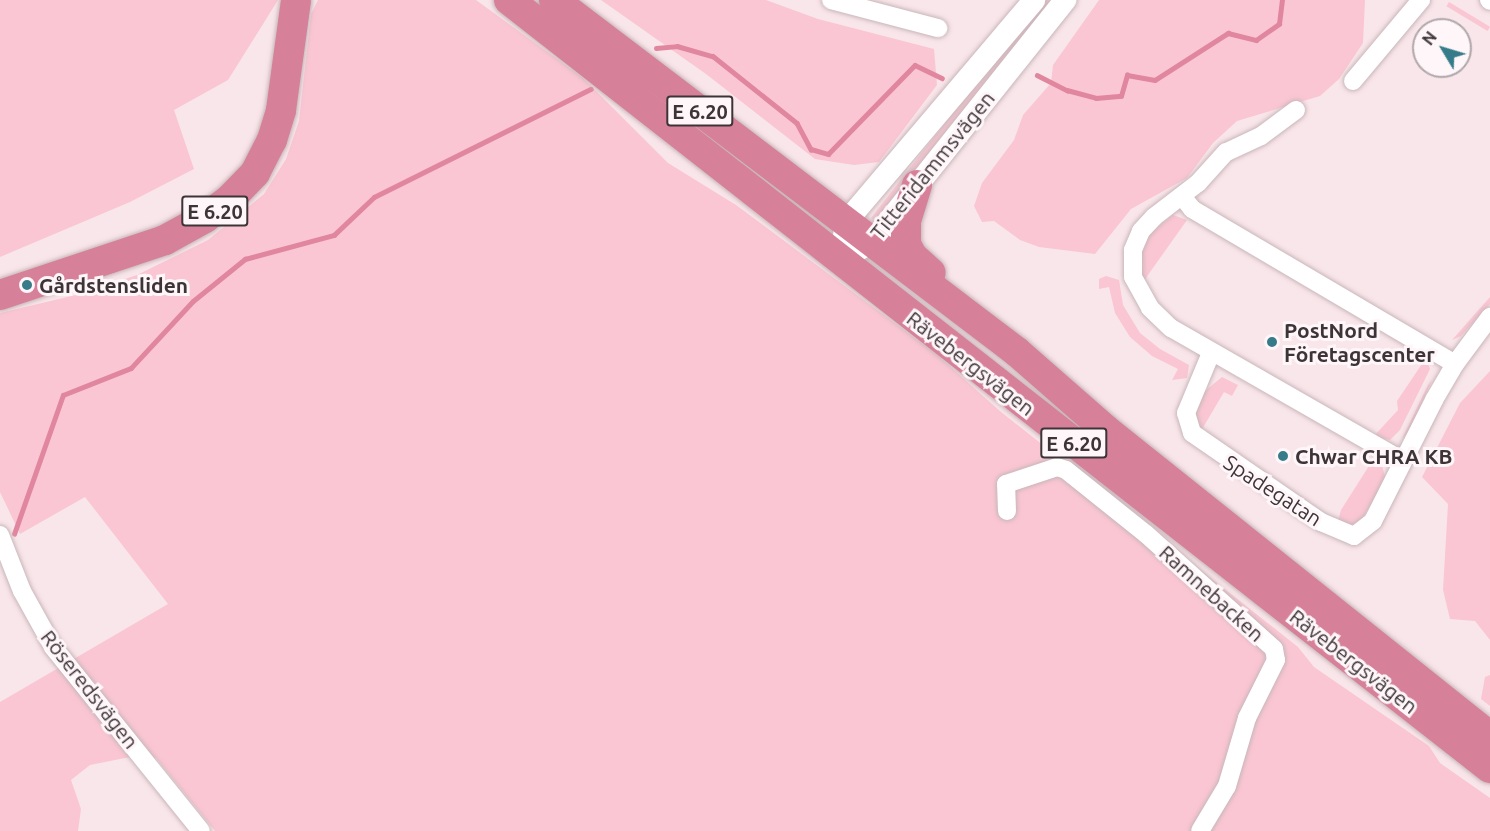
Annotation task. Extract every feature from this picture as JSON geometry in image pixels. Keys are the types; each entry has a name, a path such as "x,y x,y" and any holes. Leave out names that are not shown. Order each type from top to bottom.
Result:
{"highway":[{"name":"Rävebergsvägen","path":"509,0 1490,768"},
{"name":"Rävebergsvägen","path":"554,0 973,319 1490,737"},
{"name":"E 6.20","path":"0,295 165,240 206,218 230,199 255,173 272,140 281,110 296,1"},
{"path":"917,185 906,222 906,244 912,256 964,302 973,319"}],"street":[{"name":"Titteridammsvägen","path":"840,261 846,222 1034,0"},
{"name":"Titteridammsvägen","path":"840,261 872,242 1065,0"},
{"path":"1353,81 1421,0"},
{"path":"841,1 938,28"},
{"path":"1296,110 1261,135 1226,152 1182,196 1141,231 1133,250 1133,277 1138,291 1161,319 1211,353 1403,461"},
{"path":"1182,196 1192,209 1455,363"},
{"name":"Spadegatan","path":"1211,353 1186,413 1192,433 1217,453 1340,533 1354,536 1373,521 1455,363 1490,317"},
{"name":"Ramnebacken","path":"1007,511 1006,484 1057,467 1066,470 1146,534 1274,649 1276,660 1247,718 1227,786 1200,831"},
{"name":"Röseredsvägen","path":"0,535 22,591 53,647 201,831"}],"shaded area":[{"path":"0,0 278,0 228,80 174,110 194,169 130,202 0,257"},
{"path":"318,0 476,0 583,78 668,163 736,205 936,354 1001,412 1298,647 1314,667 1429,746 1440,763 1490,798 1490,831 215,831 156,758 130,757 90,765 71,780 81,809 78,831 0,831 0,702 168,604 85,497 20,534 0,492 0,313 80,294 137,275 208,240 264,194 286,159 299,121 311,14"},
{"path":"601,0 766,0 818,19 934,49 937,85 879,162 854,165 815,159 706,74"},
{"path":"1041,0 1054,0 876,222 871,218"},
{"path":"1099,0 1365,0 1363,43 1339,79 1320,96 1237,121 1213,143 1187,178 1131,209 1095,254 1039,247 1020,240 994,221 982,222 974,206 982,183 1014,140 1023,115 1051,83 1053,65"},
{"path":"1449,2 1490,27 1488,31 1472,22 1472,18 1466,18 1446,6"},
{"path":"1173,215 1187,220 1143,282 1138,267 1144,245 1151,232"},
{"path":"1106,276 1119,280 1123,305 1140,333 1160,349 1189,365 1187,378 1172,380 1178,369 1152,356 1130,337 1115,313 1109,287 1099,289 1099,279"},
{"path":"1490,297 1490,304 1461,336 1452,340"},
{"path":"1426,358 1430,369 1400,430 1390,440 1373,437 1398,410 1397,401"},
{"path":"1490,371 1490,640 1475,621 1450,619 1443,590 1448,504 1422,477 1460,403"},
{"path":"1222,377 1238,385 1232,396 1224,392 1201,431 1193,420 1194,410 1205,391"},
{"path":"1432,380 1409,432 1402,439 1428,385"},
{"path":"1374,458 1382,465 1386,481 1360,522 1342,527 1337,524 1341,510"},
{"path":"1490,675 1490,706 1481,699 1485,677"}],"waterway":[{"path":"1037,75 1067,90 1096,98 1121,96 1127,75 1155,80 1228,33 1256,40 1279,24 1282,0"},
{"path":"656,48 677,46 713,56 797,123 811,149 828,154 915,65 942,78"},
{"path":"14,534 63,395 131,368 193,301 245,259 334,235 374,197 591,89"}],"place":[{"name":"Gårdstensliden","path":"27,285"},
{"name":"PostNord Företagscenter","path":"1272,342"},
{"name":"Chwar CHRA KB","path":"1283,456"}]}
